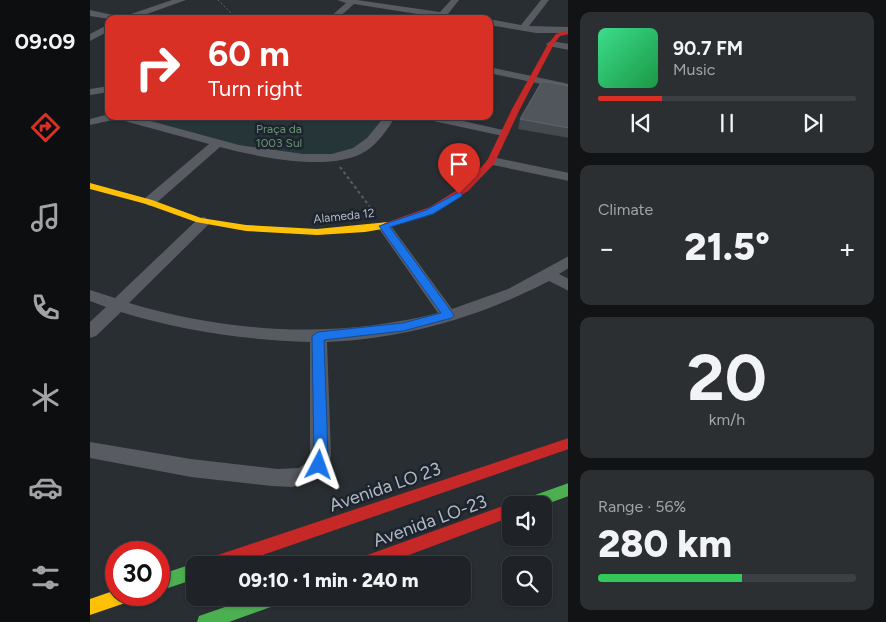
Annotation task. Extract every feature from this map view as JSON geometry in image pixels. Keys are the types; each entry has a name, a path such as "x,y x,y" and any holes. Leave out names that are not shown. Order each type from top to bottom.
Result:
{"street":[{"path":"133,15 182,0"},
{"path":"341,0 428,15"},
{"path":"442,15 455,0"},
{"path":"524,27 545,0"},
{"path":"337,15 352,2"},
{"path":"90,13 105,16"},
{"path":"493,23 568,31"},
{"path":"94,36 105,29"},
{"name":"Alameda 12","path":"90,186 149,202 204,221 264,231 299,234 338,233 384,226 430,212 449,202 469,187 492,161 503,133 551,44 558,35 568,31"},
{"path":"551,44 568,47"},
{"path":"493,71 568,87"},
{"path":"90,92 105,98"},
{"path":"90,122 105,119"},
{"path":"134,120 280,156 310,159 333,158 358,151 370,144 388,120"},
{"path":"443,120 503,133"},
{"path":"149,202 219,142"},
{"path":"492,161 568,177"},
{"path":"90,332 204,221"},
{"path":"384,226 448,315"},
{"path":"90,295 117,306 193,325 247,332 318,336 403,327 484,305 550,274 568,261"},
{"path":"550,274 568,286"},
{"path":"90,450 148,462 276,477 304,476 312,472 319,465 321,456 318,336"},
{"name":"Avenida LO 23","path":"238,556 568,443"},
{"path":"550,496 568,489"},
{"name":"Avenida LO-23","path":"386,556 502,513"},
{"path":"170,579 186,574"},
{"path":"90,607 105,602"},
{"path":"206,622 240,616 258,606"}],"path":[{"path":"218,0 233,15"},
{"path":"333,158 384,226"}],"green space":[{"name":"Praça da 1003 Sul","path":"135,120 388,120 351,153 281,157"}],"building":[{"path":"542,81 568,86 568,128 520,119"}],"traffic: fast":[{"path":"550,496 568,489"},
{"path":"170,579 186,574"},
{"path":"205,622 250,606"}],"traffic: slow":[{"path":"90,186 149,202 199,220 222,225 294,232 341,231 388,225"},
{"path":"90,607 105,602"}],"traffic: jam":[{"path":"388,225 433,209 465,189 491,162 516,109 551,44 558,35 568,32"},
{"path":"238,556 568,443"},
{"path":"386,556 502,513"}],"route":[{"path":"319,465 321,456 318,336 372,332 403,327 448,315 384,226 430,212 449,202 459,194"}]}
